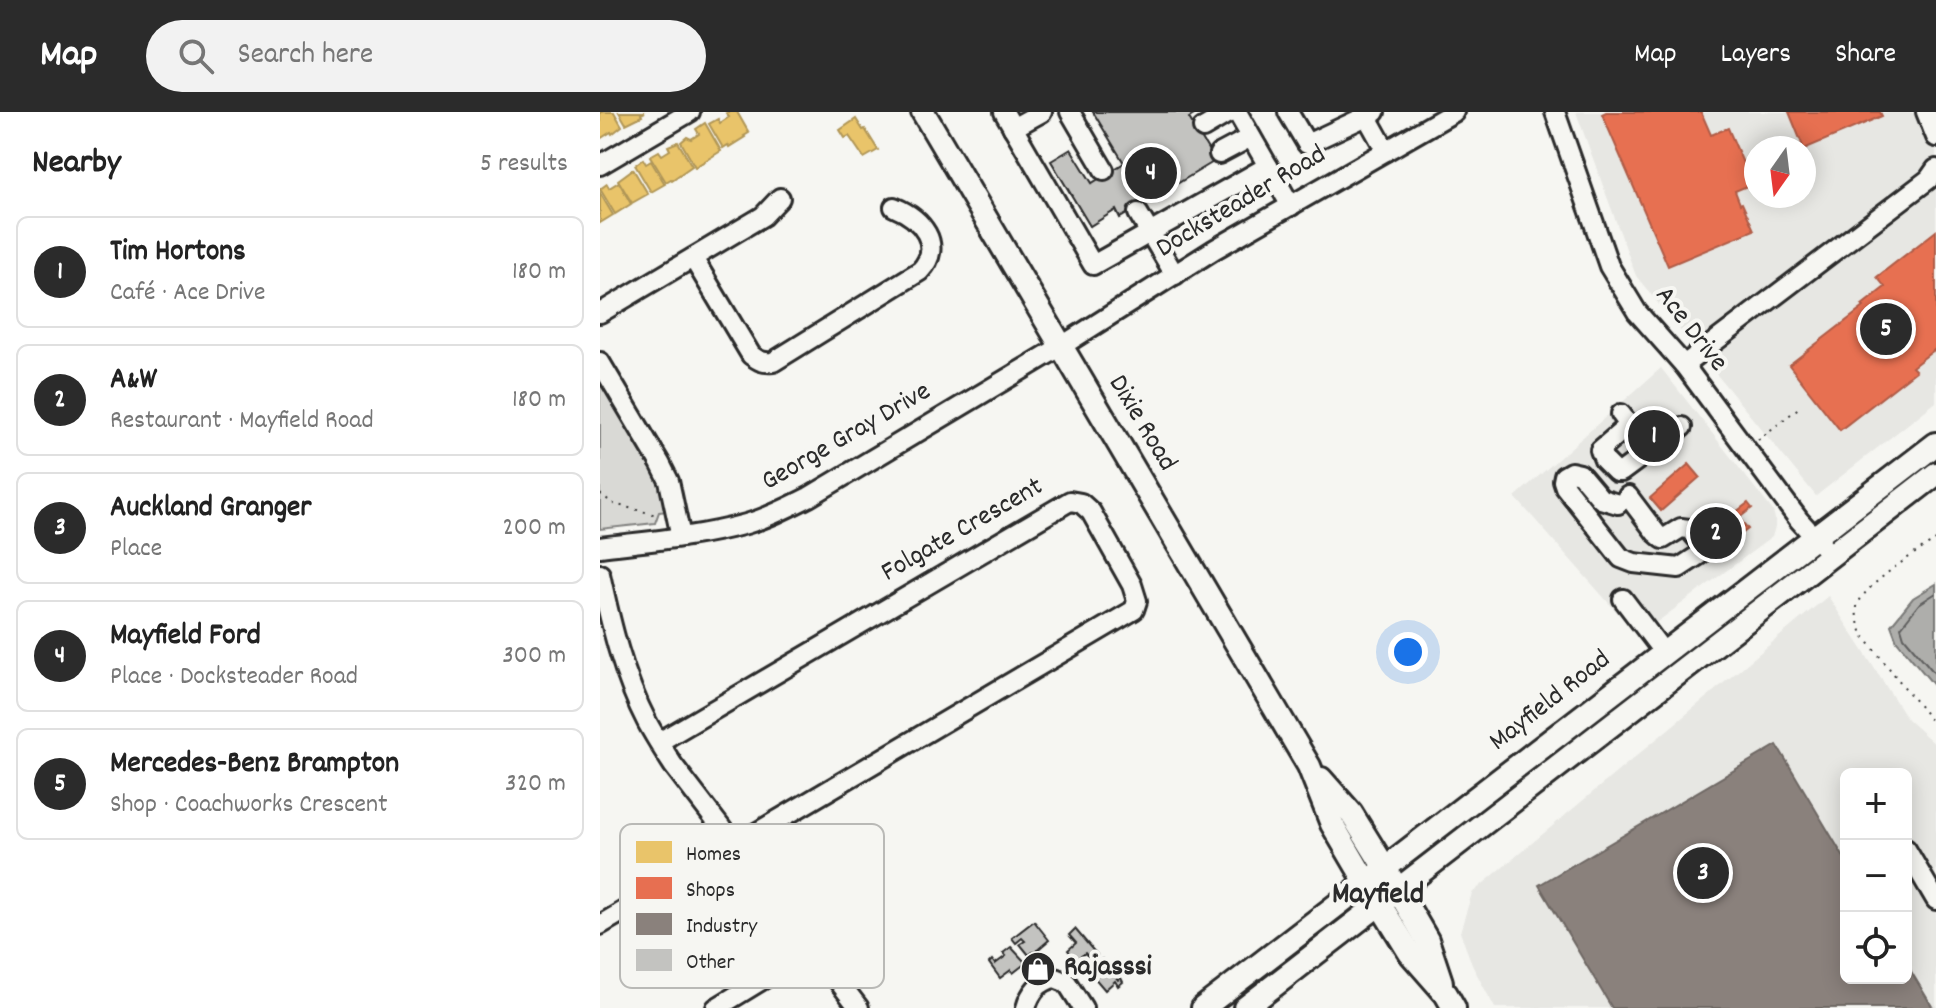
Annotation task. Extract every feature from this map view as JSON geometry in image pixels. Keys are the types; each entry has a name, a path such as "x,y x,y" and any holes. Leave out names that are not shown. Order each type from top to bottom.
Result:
{"main road":[{"name":"Dixie Road","path":"923,112 1309,766 1332,824 1366,882 1388,897 1427,940 1450,1001"},
{"name":"Mayfield Road","path":"1203,1008 1936,444"},
{"name":"Mayfield Road","path":"1245,1008 1936,474"},
{"name":"Dixie Road","path":"1309,766 1351,813 1385,868 1388,897"}],"street":[{"path":"600,165 690,112"},
{"path":"1042,112 1009,120 1093,265 1268,166"},
{"path":"1070,112 1104,170"},
{"path":"1203,128 1230,112"},
{"path":"1237,112 1291,206"},
{"path":"1288,112 1307,144 1371,114 1386,151"},
{"name":"Docksteader Road","path":"1060,347 1175,275 1454,112"},
{"name":"Ace Drive","path":"1555,112 1609,266 1637,312 1684,365 1746,450 1831,555"},
{"path":"1926,112 1936,137"},
{"path":"1219,154 1251,137"},
{"path":"1684,365 1929,179 1936,169"},
{"path":"600,313 763,216 780,198"},
{"path":"693,258 751,355 758,361 773,362 920,271 928,263 931,245 925,231 912,216 894,207"},
{"path":"1138,213 1175,275"},
{"name":"George Gray Drive","path":"600,547 708,533 784,510 1060,347"},
{"path":"600,362 669,481 681,537"},
{"path":"1621,414 1629,425 1600,450 1604,460 1616,472 1621,472 1682,427"},
{"path":"1571,472 1580,474 1663,539 1681,528 1689,529 1703,545 1699,555 1679,568 1634,563 1621,558 1569,492 1563,481 1564,476 1571,472"},
{"name":"Folgate Crescent","path":"659,742 1056,507 1070,501 1081,503 1091,512 1132,585 1137,601 1134,610 772,824"},
{"path":"600,574 616,641 647,723 673,765 718,824"},
{"path":"1623,599 1664,653"},
{"path":"1912,859 1936,900"},
{"path":"600,925 620,913"},
{"path":"1026,1008 1032,992 1055,978 1067,983 1083,1008"},
{"path":"716,1008 749,988"},
{"path":"844,988 859,1008"}],"path":[{"path":"1746,450 1801,406"},
{"path":"600,494 614,504 657,515"},
{"path":"1936,540 1876,582 1858,604 1857,618 1862,634 1936,727"}],"shaded area":[{"path":"1576,112 1936,112 1936,402 1816,496 1636,276"},
{"path":"1661,368 1773,511 1775,527 1772,537 1638,636 1515,497"},
{"path":"600,379 656,474 668,511 659,512 655,523 600,529"},
{"path":"1828,596 1907,719 1936,745 1936,1008 1495,1008 1473,967 1460,932 1472,893"}],"water":[{"path":"1936,584 1936,688 1897,641 1891,625 1913,598"}],"building: Homes":[{"path":"600,112 614,112 622,126 600,139"},
{"path":"619,112 645,112 626,124"},
{"path":"728,112 737,112 749,133 723,148 709,124 718,119 720,123 729,117"},
{"path":"856,119 878,150 864,158 849,136 845,138 840,130"},
{"path":"705,123 721,151 695,167 681,142 699,134 696,129"},
{"path":"678,142 692,166 666,182 650,156 659,151 662,155 670,150 668,146"},
{"path":"643,159 646,164 651,161 665,184 651,192 635,165"},
{"path":"633,169 648,194 632,203 618,180"},
{"path":"619,182 631,204 615,214 600,189"},
{"path":"600,193 613,215 600,223"}],"building: Shops":[{"path":"1701,112 1711,135 1728,128 1744,165 1744,187 1735,191 1754,230 1668,266 1602,114"},
{"path":"1789,112 1880,112 1882,116 1816,144 1816,136 1799,136"},
{"path":"1936,231 1936,353 1934,350 1912,367 1916,371 1840,430 1789,365 1864,307 1862,305 1885,287 1877,277"},
{"path":"1661,423 1668,432 1646,449 1639,440"},
{"path":"1689,464 1700,477 1661,511 1650,498"},
{"path":"1748,503 1752,508 1739,518 1748,529 1716,553 1701,534 1732,509 1736,512"}],"building: Industry":[{"path":"1777,745 1840,851 1840,984 1912,984 1912,973 1933,1008 1612,1008 1539,885"}],"building: Other":[{"path":"1093,112 1199,112 1189,118 1215,161 1120,218 1116,210 1090,226 1051,161 1071,149 1092,183 1124,163"},
{"path":"1034,921 1049,940 1029,955 1020,944 1025,941 1022,938 1016,943 1012,938"},
{"path":"1075,929 1097,955 1091,960 1085,953 1076,960 1068,950 1076,943 1069,935"},
{"path":"1011,947 1026,963 1000,978 989,963 992,960 995,964 1006,956 1003,953"},
{"path":"1102,959 1118,980 1121,978 1123,982 1118,986 1115,981 1105,990 1093,976 1089,968"}],"place":[{"name":"Mayfield Ford","path":"1151,173"},
{"name":"Mercedes-Benz Brampton","path":"1886,329"},
{"name":"Tim Hortons","path":"1654,436"},
{"name":"A&W","path":"1716,533"},
{"name":"Auckland Granger","path":"1703,873"},
{"name":"Rajasssi","path":"1038,969"}],"district":[{"name":"Mayfield","path":"1378,896"}]}
